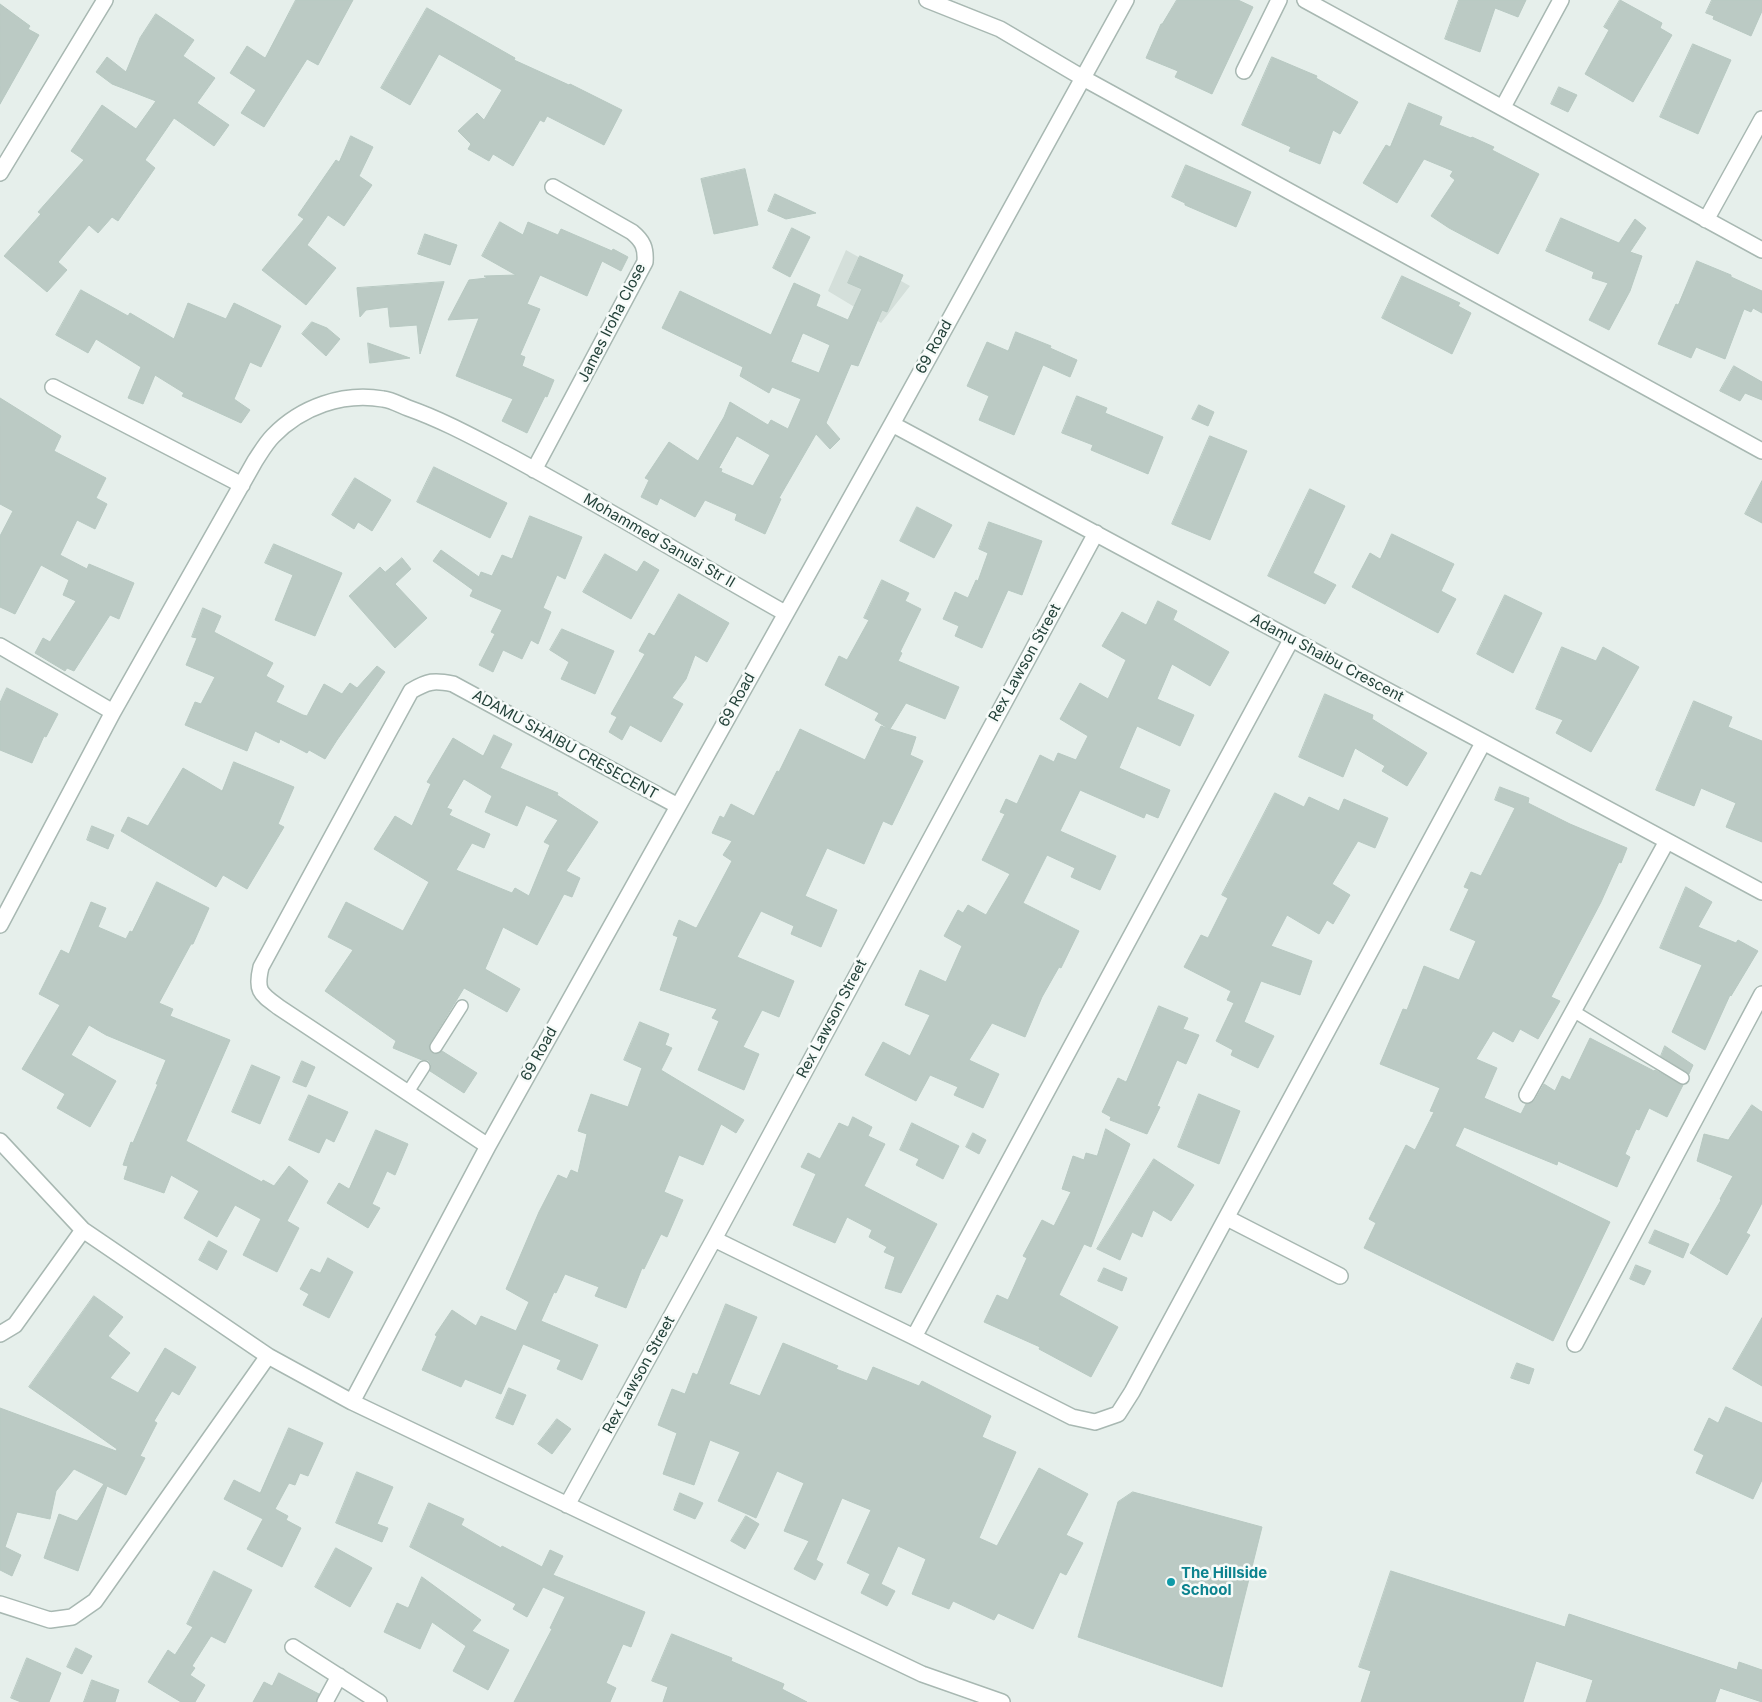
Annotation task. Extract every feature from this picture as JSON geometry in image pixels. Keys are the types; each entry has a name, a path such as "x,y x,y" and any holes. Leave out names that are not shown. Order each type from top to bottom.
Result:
{"street":[{"path":"0,173 105,0"},
{"path":"926,0 1000,29 1083,78 1762,451"},
{"name":"69 Road","path":"352,1402 488,1146 784,613 892,424 1126,0"},
{"path":"1244,71 1279,0"},
{"path":"1305,0 1762,250"},
{"path":"1503,107 1561,0"},
{"path":"1706,220 1762,119"},
{"name":"James Iroha Close","path":"534,470 645,262 646,251 641,240 632,232 552,187"},
{"path":"53,387 242,485"},
{"name":"Mohammed Sanusi Str II","path":"0,925 113,712 255,461 271,437 285,424 320,404 362,397 384,399 421,412 460,430 534,470 784,613"},
{"name":"Adamu Shaibu Crescent","path":"892,424 1762,892"},
{"name":"Rex Lawson Street","path":"566,1505 714,1239 1096,533"},
{"path":"914,1337 1291,640"},
{"path":"0,646 113,712"},
{"name":"ADAMU SHAIBU CRESECENT","path":"408,1092 266,998 258,990 258,981 261,967 411,691 424,683 437,681 453,684 678,806"},
{"path":"714,1239 1072,1417 1095,1422 1118,1414 1132,1392 1227,1218 1484,743"},
{"path":"1527,1095 1667,841"},
{"path":"1575,1344 1762,994"},
{"path":"408,1092 488,1146"},
{"path":"0,1141 83,1230 268,1356 352,1402 922,1674 996,1701"},
{"path":"1227,1218 1340,1276"},
{"path":"0,1334 15,1325 83,1230"},
{"path":"0,1604 50,1620 72,1617 95,1602 268,1356"},
{"path":"293,1647 380,1702"},
{"path":"325,1702 339,1676"}],"lane":[{"path":"436,1048 462,1006"},
{"path":"1573,1011 1683,1078"},
{"path":"408,1092 424,1067"}],"shaded area":[{"path":"846,250 910,286 881,323 828,291"}],"building":[{"path":"296,0 353,0 318,65 307,59 264,127 241,113 256,90 230,73 247,46 265,58"},
{"path":"1177,0 1238,0 1253,7 1212,94 1175,77 1178,71 1146,58 1161,24"},
{"path":"1459,0 1526,0 1518,17 1495,8 1480,52 1445,39"},
{"path":"1620,0 1662,23 1660,28 1672,35 1633,102 1585,74 1609,30 1604,27"},
{"path":"1712,0 1762,0 1762,11 1751,36 1713,19 1714,16 1706,13"},
{"path":"0,4 30,26 28,29 39,35 0,104"},
{"path":"427,8 515,58 514,60 570,84 622,110 604,145 547,116 544,122 540,120 513,166 493,154 489,161 468,149 471,144 458,131 477,113 484,120 502,90 439,54 410,105 381,88"},
{"path":"156,14 194,40 183,56 215,78 197,103 229,125 214,146 174,118 145,160 155,168 118,221 112,217 98,233 89,225 58,262 67,270 47,292 4,256 41,214 38,212 84,160 71,151 102,105 136,129 156,101 112,84 96,72 107,57 126,72 140,38"},
{"path":"1693,44 1731,60 1698,134 1660,117"},
{"path":"1272,57 1317,76 1316,78 1358,102 1340,134 1333,130 1320,164 1289,151 1291,147 1242,125"},
{"path":"1559,87 1577,95 1568,112 1551,104"},
{"path":"1409,103 1442,117 1439,125 1494,147 1492,150 1539,174 1498,254 1449,228 1431,216 1455,180 1450,176 1453,171 1424,159 1397,203 1363,183 1386,145 1390,147"},
{"path":"351,136 373,147 359,176 372,185 344,226 328,215 307,245 336,268 306,305 262,270 304,219 298,215 336,160 339,162"},
{"path":"1186,165 1251,192 1236,227 1185,205 1185,203 1172,197"},
{"path":"745,169 758,225 714,234 701,179"},
{"path":"775,194 816,213 786,219 768,211"},
{"path":"1561,218 1619,243 1635,219 1646,228 1630,252 1642,256 1630,291 1609,330 1589,320 1608,283 1592,278 1594,272 1546,251"},
{"path":"500,222 523,235 528,222 558,235 561,229 612,251 613,249 628,257 621,271 602,261 587,296 540,275 527,304 540,309 520,355 525,357 522,366 554,380 527,433 502,421 513,399 456,376 479,318 448,320 469,280 487,278 484,276 516,275 482,256"},
{"path":"792,228 810,237 790,277 773,268"},
{"path":"425,234 457,245 450,265 418,254"},
{"path":"860,256 903,275 887,312 882,310 858,366 851,364 826,423 840,439 830,449 816,434 779,498 781,499 765,534 735,520 737,514 705,500 695,517 660,498 657,505 641,497 649,480 645,478 669,442 698,461 724,417 730,402 768,425 771,420 788,429 801,399 772,387 769,393 740,376 743,367 662,328 680,291 771,335 794,283 820,295 816,306 848,320 862,289 848,283","holes":["803,333 830,345 819,373 791,362","737,436 770,455 753,486 721,472 722,469 719,468"]},
{"path":"1697,261 1731,275 1731,277 1762,291 1762,313 1753,308 1751,312 1744,309 1725,359 1696,347 1691,358 1658,344 1676,304 1678,305"},
{"path":"1402,276 1460,303 1458,306 1471,313 1452,354 1382,318"},
{"path":"444,282 420,354 417,325 390,327 388,307 366,310 360,317 357,288"},
{"path":"81,290 128,316 130,313 174,339 188,303 226,319 234,303 281,326 261,367 250,362 234,399 250,410 241,423 182,396 184,393 155,375 143,404 128,398 141,367 96,339 88,353 56,335"},
{"path":"312,322 327,328 340,339 326,356 302,334"},
{"path":"1016,332 1051,346 1050,348 1077,360 1070,377 1043,365 1014,435 979,420 989,396 967,386 987,342 1008,351"},
{"path":"368,343 410,358 370,363"},
{"path":"1734,366 1762,382 1762,400 1745,393 1740,401 1720,391"},
{"path":"1077,396 1107,408 1105,413 1163,437 1148,474 1091,450 1093,445 1062,433"},
{"path":"0,398 61,436 54,451 106,478 96,498 107,504 95,529 77,520 60,555 87,569 89,564 134,583 119,619 110,615 74,671 67,668 65,671 35,653 43,638 50,642 76,601 63,595 69,580 41,565 15,614 0,607 0,536 13,511 0,504"},
{"path":"1199,405 1214,412 1208,426 1192,419"},
{"path":"1210,436 1247,451 1210,540 1172,524"},
{"path":"434,467 507,503 490,538 417,502"},
{"path":"355,478 391,500 372,531 358,522 354,529 332,515"},
{"path":"1762,481 1762,523 1745,514"},
{"path":"1310,489 1345,506 1313,573 1336,585 1325,604 1268,576"},
{"path":"917,507 952,525 934,558 900,541"},
{"path":"530,516 582,537 565,579 557,575 543,608 551,612 538,644 531,640 522,659 503,650 493,672 479,665 495,634 491,632 502,610 470,596 473,590 433,561 441,550 479,577 481,572 492,576 502,555 512,559"},
{"path":"989,522 1042,541 1022,595 1008,590 982,648 955,636 959,626 943,619 955,592 968,598 976,580 978,581 988,553 979,549"},
{"path":"1392,534 1454,564 1441,591 1456,599 1438,633 1352,587 1370,553 1380,559"},
{"path":"274,544 342,573 315,636 275,620 293,575 265,563"},
{"path":"605,554 637,572 644,561 659,570 631,619 583,592"},
{"path":"402,558 411,569 395,584 427,618 395,648 349,596 380,567 385,572"},
{"path":"882,580 909,593 905,601 921,609 900,652 902,653 898,661 959,687 945,719 906,703 890,729 916,737 910,755 923,761 892,825 883,821 864,864 827,848 805,896 837,910 821,947 791,934 794,926 761,911 737,957 794,981 779,1017 762,1010 743,1047 759,1054 744,1090 698,1070 719,1021 712,1018 717,1009 660,990 678,937 673,935 679,920 697,927 732,861 723,855 732,841 712,833 720,816 724,818 731,804 754,816 777,771 779,772 800,729 865,760 881,726 889,729 875,720 879,713 825,685 839,656 847,660 869,620 864,618"},
{"path":"679,594 729,623 707,662 695,655 686,679 672,698 683,704 661,742 630,725 622,740 609,732 617,717 611,714 645,654 639,651 649,633 654,636"},
{"path":"1505,595 1542,613 1513,673 1477,654"},
{"path":"1158,601 1177,611 1173,620 1229,652 1210,686 1172,664 1157,699 1194,715 1180,746 1137,726 1119,768 1170,790 1158,818 1146,813 1144,818 1080,790 1060,831 1116,856 1100,890 1071,877 1075,868 1047,855 1023,903 1079,931 1061,968 1059,967 1042,997 1025,1037 992,1023 969,1060 999,1074 983,1108 954,1095 958,1087 930,1075 916,1101 865,1075 883,1042 910,1056 930,1015 905,1005 920,970 946,982 962,946 944,936 958,910 963,913 968,905 986,915 1010,874 982,860 1005,814 1000,812 1006,799 1017,804 1040,755 1054,762 1058,753 1076,760 1088,736 1060,719 1080,683 1108,699 1126,660 1102,646 1122,612 1146,625"},
{"path":"203,608 221,616 214,632 273,663 266,676 284,686 276,702 303,715 307,716 324,684 342,694 350,683 357,688 377,666 385,672 325,759 309,750 307,753 280,739 279,743 255,731 247,751 185,725 195,702 201,704 215,677 186,665 197,638 192,637"},
{"path":"562,629 614,651 595,694 561,679 569,662 550,650"},
{"path":"1562,647 1596,661 1603,647 1639,667 1591,752 1556,733 1563,720 1536,709"},
{"path":"7,688 58,714 46,737 44,736 32,763 0,750 0,703"},
{"path":"1325,694 1373,715 1372,719 1427,753 1407,786 1382,771 1385,766 1355,748 1343,777 1299,757"},
{"path":"1694,701 1732,717 1728,727 1762,741 1762,842 1726,827 1736,803 1701,788 1694,806 1656,790"},
{"path":"494,735 512,744 500,768 558,793 557,795 598,822 566,871 580,878 572,897 564,894 537,945 503,927 485,969 520,989 507,1012 464,988 430,1043 429,1047 432,1053 436,1054 442,1051 477,1073 464,1093 430,1071 431,1064 428,1060 422,1060 393,1048 396,1041 325,991 353,950 328,937 346,902 403,931 429,882 374,849 395,816 412,826 431,784 427,782 453,738 483,756","holes":["464,779 492,796 485,812 517,826 526,805 558,820 544,842 550,845 529,896 515,888 512,893 456,870 472,843 484,848 490,834 449,815 452,810 447,808"]},
{"path":"234,762 294,787 278,824 284,827 247,889 223,875 216,887 121,831 128,817 148,826 183,768 222,791"},
{"path":"1500,787 1529,798 1528,803 1570,824 1627,848 1551,997 1560,1001 1538,1039 1520,1029 1513,1042 1493,1031 1476,1059 1497,1068 1484,1098 1521,1114 1526,1104 1535,1100 1544,1084 1555,1091 1562,1076 1570,1080 1590,1038 1683,1085 1667,1117 1649,1108 1639,1130 1636,1129 1625,1154 1630,1157 1617,1187 1558,1161 1557,1165 1464,1127 1455,1146 1610,1222 1553,1341 1364,1248 1376,1223 1369,1219 1406,1145 1415,1150 1434,1112 1430,1111 1440,1088 1380,1064 1403,1009 1407,1010 1424,966 1459,980 1476,941 1450,930 1469,889 1464,887 1471,872 1481,876 1515,808 1495,800"},
{"path":"1275,793 1304,807 1309,797 1339,811 1344,799 1388,818 1375,848 1358,841 1332,884 1350,895 1333,924 1327,920 1319,934 1287,915 1271,946 1312,961 1300,995 1261,981 1244,1022 1274,1036 1258,1068 1231,1055 1233,1050 1216,1041 1234,1003 1227,1000 1231,991 1184,967 1201,935 1208,938 1228,898 1222,895"},
{"path":"92,826 114,835 108,849 87,840"},
{"path":"157,882 209,908 193,944 191,944 159,1003 173,1009 170,1016 230,1040 186,1141 262,1182 263,1180 274,1186 289,1166 308,1181 287,1221 299,1228 277,1272 243,1255 261,1219 235,1205 217,1237 184,1218 199,1191 171,1175 164,1193 124,1179 128,1166 123,1165 131,1142 133,1143 166,1060 106,1035 89,1025 71,1055 116,1081 90,1127 57,1108 65,1094 22,1069 60,1005 39,994 61,950 69,954 91,902 106,908 98,927 126,939 130,931 132,932"},
{"path":"1686,887 1712,902 1698,927 1736,943 1738,940 1758,951 1730,995 1705,1050 1672,1032 1702,965 1660,948"},
{"path":"1159,1006 1188,1018 1183,1029 1199,1035 1186,1064 1177,1060 1157,1106 1160,1107 1147,1134 1110,1120 1111,1117 1102,1112 1118,1078 1126,1082"},
{"path":"640,1022 669,1034 665,1045 672,1048 661,1070 744,1120 736,1133 721,1124 703,1165 679,1155 664,1192 683,1200 667,1237 661,1234 644,1269 642,1268 626,1308 595,1296 599,1287 565,1274 556,1293 554,1292 541,1321 598,1345 582,1380 557,1369 561,1360 523,1344 501,1394 465,1379 461,1387 422,1370 437,1336 435,1335 452,1310 476,1326 481,1316 516,1331 529,1302 506,1289 539,1212 558,1175 567,1179 571,1170 578,1173 587,1134 578,1131 591,1094 628,1107 642,1068 624,1060"},
{"path":"1665,1046 1693,1065 1689,1074 1661,1056"},
{"path":"302,1061 315,1067 306,1087 293,1082"},
{"path":"252,1065 280,1077 260,1124 232,1112"},
{"path":"1199,1094 1240,1111 1219,1164 1178,1147"},
{"path":"309,1095 348,1112 334,1142 326,1138 319,1153 289,1140"},
{"path":"1752,1105 1762,1112 1762,1203 1746,1233 1750,1235 1727,1275 1690,1253 1733,1176 1697,1161 1704,1134 1728,1140"},
{"path":"853,1117 872,1127 868,1136 885,1144 864,1186 937,1224 901,1293 885,1288 895,1257 884,1252 887,1247 869,1237 872,1230 847,1217 835,1243 793,1225 816,1174 801,1167 808,1153 820,1159 839,1123 848,1127"},
{"path":"912,1123 959,1146 943,1179 916,1165 919,1159 900,1150"},
{"path":"1106,1129 1130,1144 1091,1247 1084,1244 1059,1295 1118,1327 1091,1377 1039,1349 1040,1347 984,1322 997,1295 1008,1300 1027,1258 1023,1256 1042,1220 1054,1226 1071,1192 1062,1189 1073,1156 1084,1160 1086,1153 1097,1156"},
{"path":"376,1130 408,1144 395,1175 387,1171 372,1204 380,1208 368,1228 327,1203 339,1183 349,1189"},
{"path":"973,1133 986,1140 979,1154 966,1147"},
{"path":"1154,1159 1194,1185 1171,1221 1153,1210 1142,1237 1132,1232 1120,1260 1097,1249"},
{"path":"1655,1230 1689,1244 1683,1258 1649,1243"},
{"path":"209,1241 227,1251 217,1270 199,1260"},
{"path":"328,1258 353,1272 329,1318 303,1305 309,1294 300,1289 311,1269 320,1273"},
{"path":"1636,1265 1651,1271 1644,1285 1630,1279"},
{"path":"1104,1268 1127,1278 1122,1291 1098,1281"},
{"path":"94,1296 123,1317 108,1336 130,1353 110,1378 138,1393 165,1348 196,1367 179,1395 172,1391 154,1421 157,1423 140,1456 145,1458 126,1495 107,1486 78,1571 44,1558 59,1514 77,1521 104,1484 74,1469 56,1491 50,1519 17,1512 5,1547 21,1555 12,1576 0,1570 0,1408 116,1451 117,1449 29,1387"},
{"path":"726,1304 757,1317 729,1384 760,1396 783,1343 838,1366 836,1369 867,1381 873,1367 919,1386 922,1381 991,1416 982,1437 1016,1452 979,1538 997,1546 1039,1468 1088,1494 1066,1535 1083,1543 1066,1575 1060,1572 1033,1629 998,1613 994,1620 953,1601 949,1609 912,1594 926,1559 898,1546 881,1584 895,1591 887,1606 861,1593 870,1574 847,1563 871,1510 842,1498 816,1560 823,1564 815,1580 794,1569 809,1541 784,1531 804,1483 777,1471 756,1518 718,1501 740,1452 710,1440 694,1485 663,1474 677,1433 658,1425 672,1389 685,1394 693,1373 697,1375"},
{"path":"1762,1318 1762,1386 1733,1369"},
{"path":"1517,1363 1534,1369 1529,1384 1511,1378"},
{"path":"509,1388 526,1395 513,1425 496,1418"},
{"path":"1726,1407 1762,1423 1762,1480 1753,1499 1696,1473 1704,1455 1694,1450 1709,1418 1718,1423"},
{"path":"557,1419 571,1429 552,1454 538,1444"},
{"path":"289,1428 323,1443 308,1476 300,1473 295,1485 289,1483 275,1509 288,1516 286,1520 301,1528 282,1567 247,1549 263,1519 224,1499 234,1480 260,1493"},
{"path":"357,1472 393,1487 377,1524 388,1528 382,1542 336,1523"},
{"name":"The Hillside School","path":"1133,1492 1262,1527 1222,1687 1078,1637 1118,1502"},
{"path":"680,1493 703,1503 695,1519 674,1510"},
{"path":"429,1503 464,1519 461,1525 501,1548 502,1546 542,1567 550,1550 563,1556 553,1575 645,1612 631,1647 623,1644 606,1683 616,1688 610,1702 514,1702 552,1629 550,1628 565,1597 543,1587 527,1617 513,1609 516,1604 410,1547"},
{"path":"746,1516 759,1524 745,1549 731,1541"},
{"path":"336,1548 372,1568 350,1607 315,1587"},
{"path":"214,1571 252,1590 225,1643 211,1636 192,1666 195,1668 190,1675 205,1685 195,1702 181,1702 148,1682 168,1650 175,1655 193,1627 187,1624"},
{"path":"1391,1571 1565,1627 1569,1614 1737,1670 1739,1662 1762,1670 1762,1702 1720,1688 1715,1702 1586,1702 1593,1680 1536,1661 1523,1702 1361,1702 1371,1671 1359,1667"},
{"path":"422,1577 481,1620 472,1631 509,1650 488,1690 453,1671 466,1646 432,1622 420,1649 384,1632 397,1603 408,1608"},
{"path":"672,1634 732,1658 731,1661 784,1684 782,1689 807,1702 663,1702 668,1687 652,1681"},
{"path":"76,1648 92,1656 82,1674 67,1667"},
{"path":"27,1658 61,1673 49,1702 21,1702 11,1698"},
{"path":"279,1673 319,1694 316,1702 253,1702 264,1682 272,1686"},
{"path":"92,1680 119,1690 115,1702 84,1702"}],"place":[{"name":"The Hillside School","path":"1171,1582"}]}
